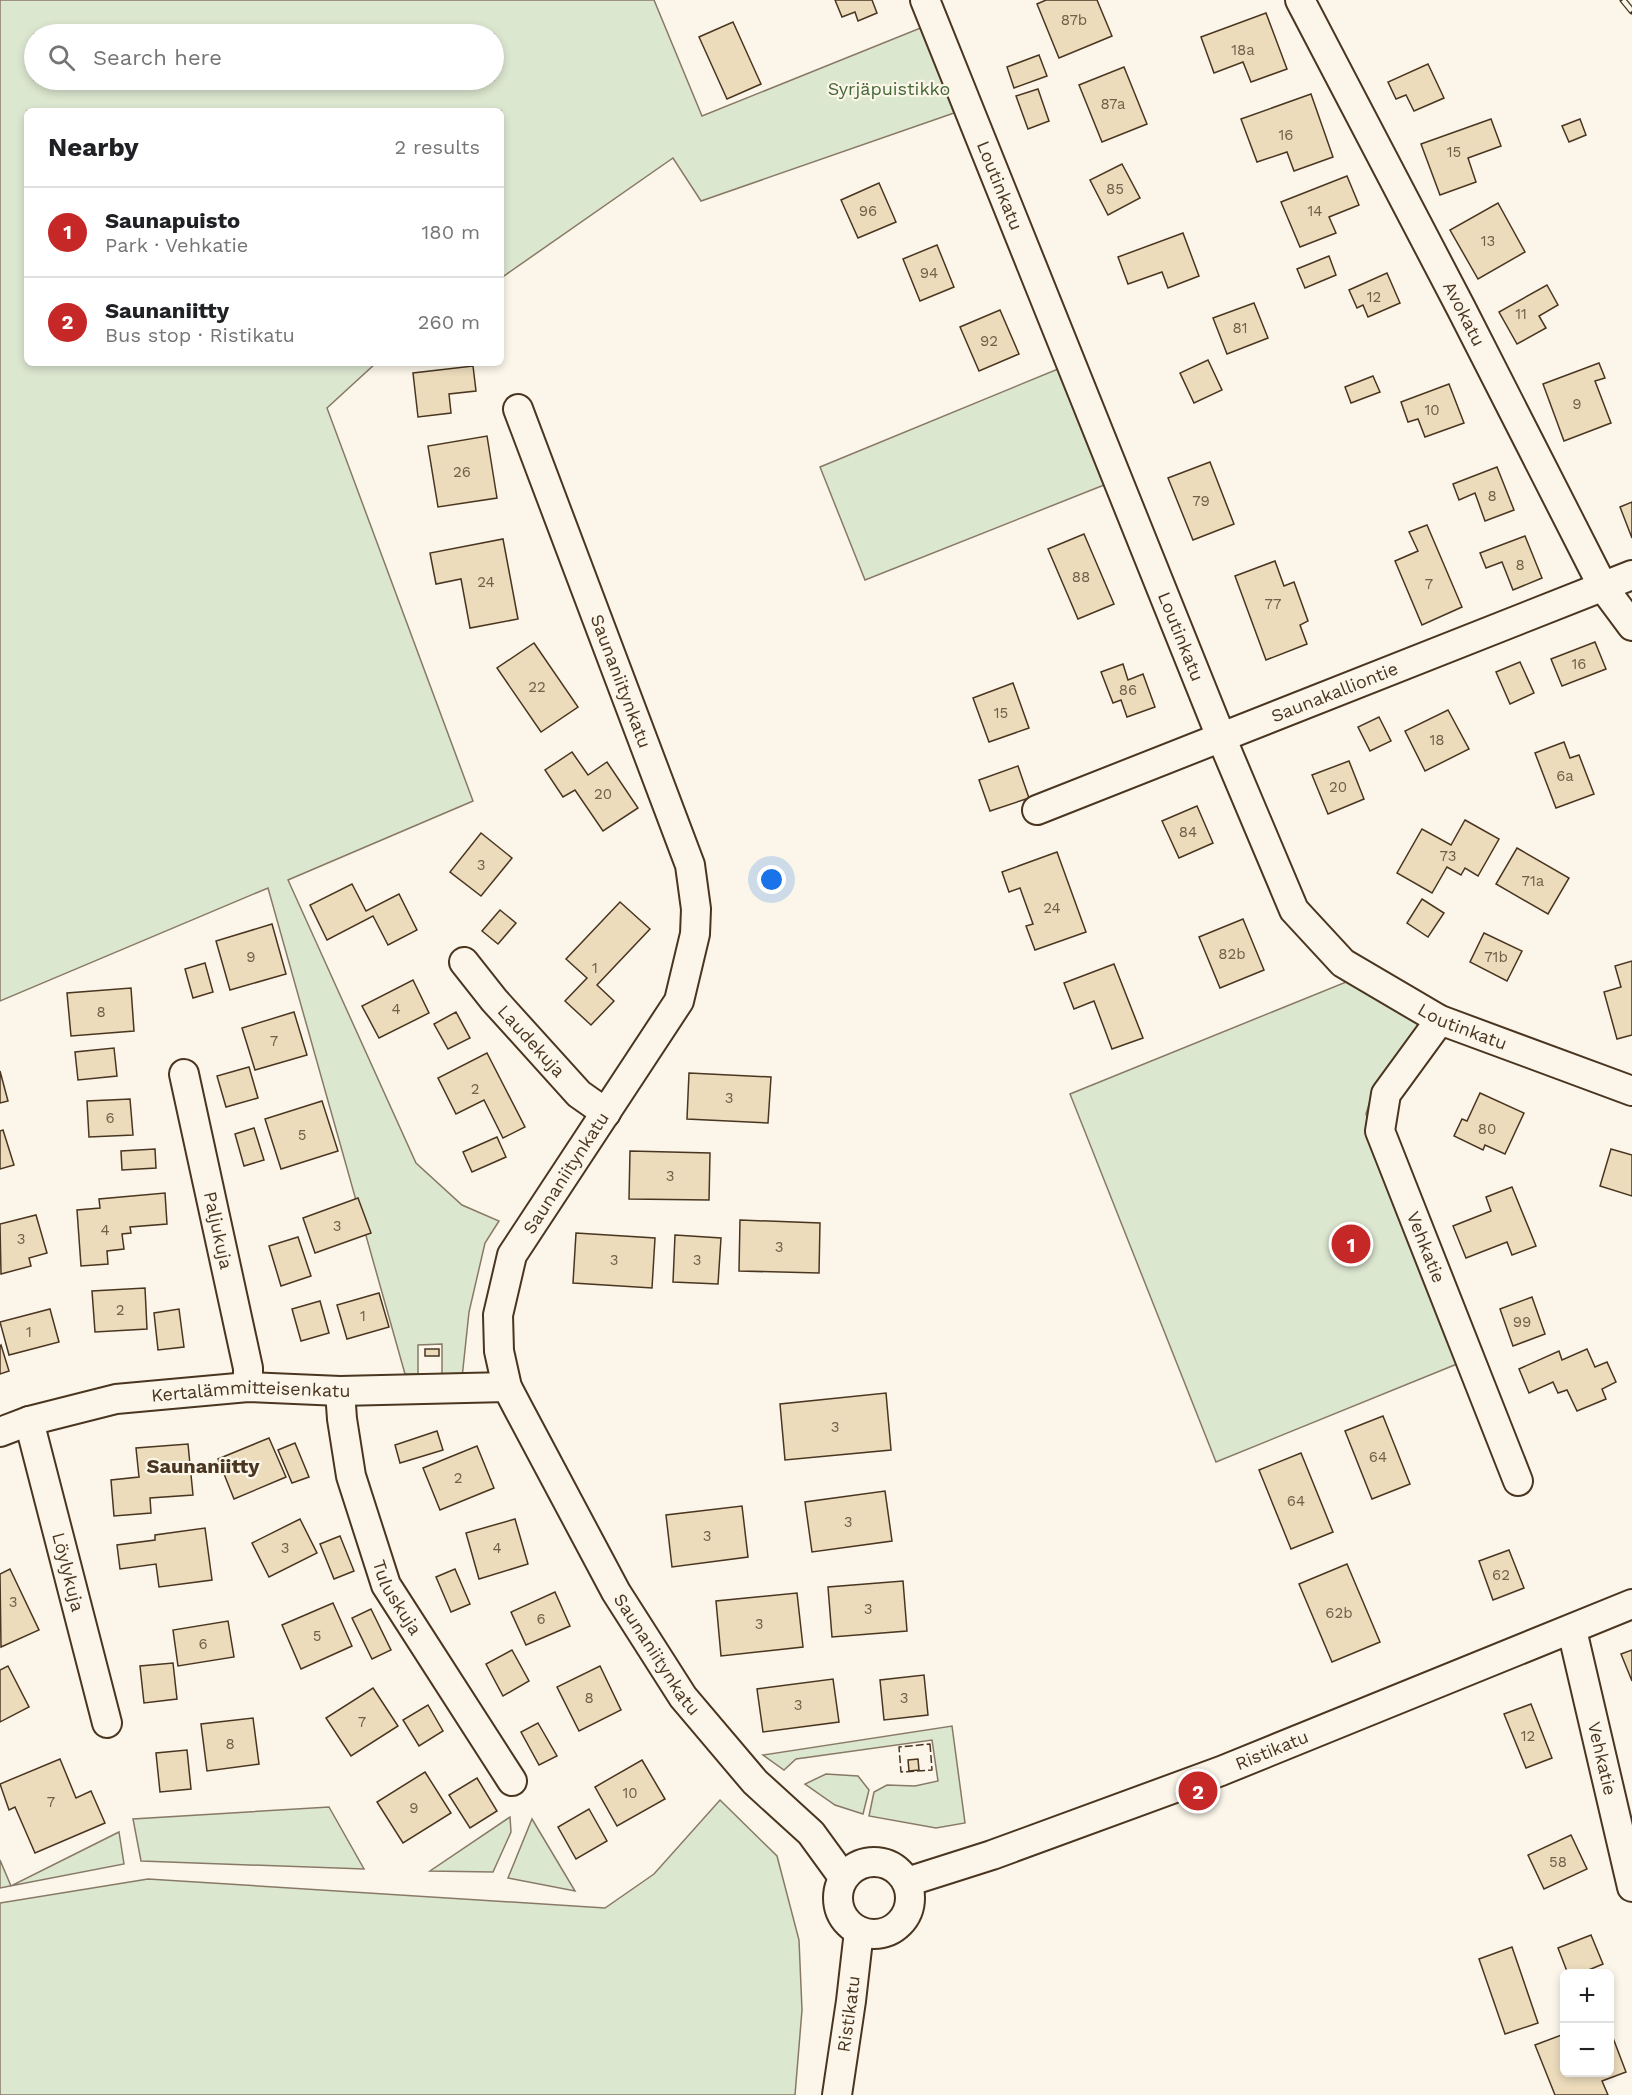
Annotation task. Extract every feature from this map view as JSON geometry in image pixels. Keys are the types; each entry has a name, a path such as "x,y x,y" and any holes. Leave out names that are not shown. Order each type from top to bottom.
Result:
{"street":[{"name":"Loutinkatu","path":"925,0 1221,737 1294,910 1343,963 1440,1020 1632,1091"},
{"name":"Avokatu","path":"1300,0 1461,308 1603,588 1632,626"},
{"name":"Saunaniitynkatu","path":"518,409 690,865 695,898 695,934 679,1001 512,1256 498,1315 499,1351 507,1388 616,1592 683,1697 755,1782 811,1833 843,1877"},
{"name":"Saunakalliontie","path":"1037,810 1632,575"},
{"name":"Laudekuja","path":"464,962 494,1000 579,1094 606,1113"},
{"name":"Vehkatie","path":"1440,1020 1386,1094 1380,1131 1518,1481"},
{"name":"Paljukuja","path":"184,1074 248,1368 248,1388"},
{"name":"Kertalämmitteisenkatu","path":"0,1432 29,1421 116,1399 248,1388 340,1391 507,1388"},
{"name":"Tuluskuja","path":"340,1391 351,1476 386,1585 512,1781"},
{"name":"Löylykuja","path":"29,1421 107,1723"},
{"name":"Ristikatu","path":"907,1881 992,1854 1221,1771 1632,1604"},
{"name":"Vehkatie","path":"1572,1630 1632,1887"},
{"path":"868,1861 881,1862 899,1871 907,1881 910,1904 900,1923 890,1930 878,1934 860,1931 842,1916 838,1904 838,1890 843,1877 852,1868 868,1861"},
{"name":"Ristikatu","path":"837,2095 860,1931"}],"green space":[{"name":"Syrjäpuistikko","path":"0,0 654,0 702,116 923,27 954,113 701,201 673,158 504,276 504,108 24,108 24,366 373,366 327,408 473,801 288,880 416,1163 462,1205 499,1221 485,1243 469,1312 462,1378 442,1378 442,1344 418,1345 418,1374 405,1374 268,888 0,1001"},
{"path":"1058,369 1104,485 865,580 820,467"},
{"path":"1346,982 1423,1024 1374,1088 1366,1114 1457,1364 1216,1462 1070,1094"},
{"path":"952,1726 965,1823 936,1828 869,1816 874,1792 887,1785 915,1786 938,1781 932,1740 796,1759 784,1770 763,1755"},
{"path":"826,1774 858,1776 869,1790 863,1814 835,1805 805,1784"},
{"path":"720,1800 777,1856 799,1940 802,2010 795,2095 0,2095 0,1903 148,1879 605,1908 654,1874"},
{"path":"329,1807 364,1869 141,1861 133,1819"},
{"path":"510,1817 511,1832 493,1872 430,1871"},
{"path":"532,1819 575,1891 508,1878"},
{"path":"119,1832 124,1864 12,1886"},
{"path":"0,1860 11,1886 0,1888"}],"building":[{"path":"835,0 872,0 877,13 858,21 855,12 842,17"},
{"path":"1046,0 1097,0 1112,36 1059,58 1037,4"},
{"path":"1266,13 1287,69 1251,82 1243,62 1214,73 1201,37"},
{"path":"733,22 761,84 727,99 699,37"},
{"path":"1039,55 1047,76 1014,88 1007,67"},
{"path":"1428,64 1444,98 1414,111 1406,95 1396,99 1388,82"},
{"path":"1124,67 1147,124 1102,142 1079,85"},
{"path":"1038,89 1049,121 1028,129 1016,96"},
{"path":"1311,94 1333,157 1294,171 1287,152 1257,162 1241,119"},
{"path":"1491,119 1501,146 1468,158 1476,182 1440,195 1421,144"},
{"path":"1580,119 1586,135 1569,142 1562,126"},
{"path":"1122,164 1140,198 1108,215 1090,180"},
{"path":"1347,176 1359,205 1329,217 1336,233 1300,247 1281,202"},
{"path":"879,183 896,222 858,238 841,200"},
{"path":"1498,203 1525,252 1478,279 1450,230"},
{"path":"1183,233 1199,276 1168,288 1162,272 1128,284 1118,257"},
{"path":"937,245 954,287 920,301 903,259"},
{"path":"1329,256 1336,275 1305,288 1297,269"},
{"path":"1387,273 1400,303 1368,317 1363,305 1357,308 1349,290"},
{"path":"1547,285 1558,305 1539,316 1546,328 1517,344 1499,312"},
{"path":"1254,303 1268,338 1227,354 1213,318"},
{"path":"1000,310 1019,354 979,371 960,327"},
{"path":"1208,360 1222,390 1194,403 1180,373"},
{"path":"1599,363 1605,378 1595,381 1611,423 1564,441 1543,384"},
{"path":"473,366 476,391 449,394 451,413 418,417 413,373"},
{"path":"1373,376 1380,392 1351,403 1345,387"},
{"path":"1449,384 1464,423 1425,437 1418,419 1408,422 1401,402"},
{"path":"487,436 497,498 438,507 428,446"},
{"path":"1210,462 1234,524 1193,540 1168,478"},
{"path":"1497,467 1514,510 1485,521 1475,493 1459,500 1453,484"},
{"path":"1632,502 1632,538 1620,507"},
{"path":"1427,525 1462,607 1422,625 1395,561 1418,551 1409,532"},
{"path":"1084,534 1114,604 1078,619 1048,549"},
{"path":"1525,536 1542,578 1513,590 1502,562 1486,568 1480,553"},
{"path":"503,539 518,619 470,628 461,579 436,584 430,553"},
{"path":"1275,561 1284,586 1294,582 1308,621 1300,625 1307,644 1266,660 1235,576"},
{"path":"1595,642 1606,669 1562,686 1551,659"},
{"path":"534,643 578,707 541,732 497,668"},
{"path":"1520,662 1534,693 1510,704 1496,672"},
{"path":"1123,664 1128,680 1143,674 1155,707 1127,717 1121,700 1113,703 1101,672"},
{"path":"1013,683 1029,728 989,742 973,698"},
{"path":"1448,710 1469,749 1425,771 1405,731"},
{"path":"1379,717 1391,741 1370,751 1358,727"},
{"path":"1564,742 1570,758 1579,755 1594,794 1556,808 1535,753"},
{"path":"572,752 588,775 607,762 638,808 603,831 575,790 563,797 545,770"},
{"path":"1349,761 1364,799 1328,814 1312,775"},
{"path":"1018,766 1029,798 990,811 979,780"},
{"path":"1197,806 1213,843 1179,858 1162,821"},
{"path":"1465,820 1499,839 1478,876 1465,868 1461,875 1447,867 1432,893 1397,873 1422,829 1451,845"},
{"path":"481,833 512,858 481,896 450,872"},
{"path":"1517,848 1569,878 1548,914 1496,884"},
{"path":"1057,852 1086,932 1035,950 1026,926 1033,924 1020,888 1009,892 1002,872"},
{"path":"352,884 366,911 399,894 417,930 388,945 373,916 327,940 310,905"},
{"path":"1422,899 1444,913 1428,937 1407,923"},
{"path":"620,902 650,929 597,985 614,1001 591,1025 565,1001 587,978 566,959"},
{"path":"500,910 516,923 498,944 482,931"},
{"path":"1243,919 1264,970 1220,988 1199,937"},
{"path":"272,924 286,974 230,990 216,941"},
{"path":"1484,933 1522,951 1507,981 1470,962"},
{"path":"1632,961 1632,1035 1617,1039 1604,992 1621,987 1615,966"},
{"path":"205,963 213,992 193,998 185,969"},
{"path":"1114,964 1143,1038 1112,1049 1094,1001 1074,1009 1064,983"},
{"path":"413,980 429,1013 379,1038 362,1006"},
{"path":"131,988 134,1031 71,1036 67,993"},
{"path":"294,1012 307,1055 255,1070 242,1028"},
{"path":"456,1012 470,1038 448,1049 434,1024"},
{"path":"114,1048 117,1076 78,1080 75,1052"},
{"path":"487,1053 525,1127 503,1138 484,1100 456,1114 438,1078"},
{"path":"249,1067 258,1098 226,1107 217,1076"},
{"path":"0,1071 8,1101 0,1103"},
{"path":"689,1073 771,1077 768,1123 687,1119"},
{"path":"1480,1093 1524,1113 1505,1154 1485,1145 1483,1150 1454,1136 1462,1119 1467,1121"},
{"path":"130,1099 133,1135 89,1137 87,1101"},
{"path":"322,1101 338,1151 281,1169 265,1119"},
{"path":"254,1128 264,1160 244,1166 235,1134"},
{"path":"3,1130 14,1165 0,1169 0,1131"},
{"path":"497,1137 506,1157 472,1172 463,1152"},
{"path":"155,1149 156,1168 122,1170 121,1151"},
{"path":"1611,1149 1632,1155 1632,1196 1600,1186"},
{"path":"630,1151 710,1153 709,1200 629,1199"},
{"path":"1512,1187 1536,1246 1512,1255 1507,1242 1466,1258 1453,1226 1491,1211 1486,1197"},
{"path":"165,1193 167,1224 130,1227 131,1233 122,1234 124,1249 107,1251 108,1264 81,1266 77,1210 100,1208 99,1199"},
{"path":"358,1198 371,1233 315,1253 303,1218"},
{"path":"36,1215 47,1253 29,1258 31,1266 1,1274 0,1224"},
{"path":"740,1220 820,1223 819,1273 739,1271"},
{"path":"576,1233 655,1238 652,1288 573,1283"},
{"path":"675,1235 721,1238 718,1284 673,1282"},
{"path":"298,1237 311,1276 281,1286 269,1246"},
{"path":"145,1288 147,1329 95,1332 92,1291"},
{"path":"379,1293 389,1327 347,1339 337,1305"},
{"path":"1532,1297 1545,1334 1513,1346 1500,1309"},
{"path":"320,1301 329,1333 301,1341 292,1309"},
{"path":"50,1309 59,1342 9,1355 0,1322"},
{"path":"179,1309 184,1347 158,1350 154,1313"},
{"path":"0,1346 9,1371 0,1374"},
{"path":"425,1349 439,1349 439,1356 425,1356"},
{"path":"1587,1349 1595,1367 1607,1362 1616,1382 1602,1389 1606,1399 1577,1411 1567,1390 1558,1393 1553,1382 1529,1393 1519,1369 1559,1351 1562,1360"},
{"path":"886,1393 891,1450 785,1460 780,1404"},
{"path":"1383,1416 1410,1484 1372,1499 1345,1431"},
{"path":"437,1431 443,1450 400,1463 395,1445"},
{"path":"269,1438 286,1477 234,1499 218,1459"},
{"path":"295,1443 309,1477 292,1483 278,1450"},
{"path":"188,1444 193,1495 150,1498 151,1513 114,1516 111,1480 139,1477 136,1448"},
{"path":"477,1446 494,1488 440,1510 423,1468"},
{"path":"1301,1453 1333,1532 1291,1549 1259,1470"},
{"path":"885,1491 892,1541 812,1552 805,1502"},
{"path":"742,1506 748,1557 672,1567 666,1515"},
{"path":"300,1519 317,1553 269,1577 252,1543"},
{"path":"515,1519 528,1564 479,1579 466,1533"},
{"path":"205,1528 212,1580 159,1587 156,1564 120,1569 117,1545 155,1540 155,1535"},
{"path":"340,1536 354,1571 334,1579 320,1544"},
{"path":"1509,1550 1524,1588 1493,1600 1479,1561"},
{"path":"1347,1564 1380,1642 1332,1662 1299,1584"},
{"path":"10,1569 39,1630 1,1647 0,1574"},
{"path":"455,1569 470,1604 451,1612 436,1577"},
{"path":"903,1581 907,1631 832,1637 828,1587"},
{"path":"555,1592 570,1626 526,1645 511,1612"},
{"path":"797,1593 803,1647 721,1656 716,1601"},
{"path":"333,1603 352,1646 301,1669 282,1625"},
{"path":"371,1609 391,1650 372,1659 352,1618"},
{"path":"228,1621 234,1657 178,1666 173,1630"},
{"path":"512,1650 529,1681 503,1696 486,1664"},
{"path":"1632,1650 1632,1681 1621,1654"},
{"path":"173,1663 177,1699 144,1703 140,1666"},
{"path":"8,1666 29,1707 0,1722 0,1670"},
{"path":"600,1666 621,1710 579,1731 557,1687"},
{"path":"924,1675 928,1715 884,1720 880,1680"},
{"path":"833,1679 839,1722 763,1732 757,1689"},
{"path":"373,1688 398,1726 351,1756 326,1718"},
{"path":"1531,1704 1552,1758 1526,1768 1504,1714"},
{"path":"428,1705 443,1731 419,1746 403,1720"},
{"path":"253,1718 259,1764 207,1771 201,1724"},
{"path":"538,1723 557,1756 539,1765 521,1732"},
{"path":"187,1750 191,1789 160,1792 156,1753"},
{"path":"60,1759 76,1798 91,1791 105,1823 35,1853 15,1807 9,1810 0,1784"},
{"path":"918,1759 919,1770 909,1771 908,1760"},
{"path":"642,1760 665,1799 617,1826 595,1787"},
{"path":"425,1772 451,1813 403,1843 377,1802"},
{"path":"477,1778 497,1811 470,1828 449,1795"},
{"path":"589,1809 607,1841 576,1859 558,1827"},
{"path":"1571,1835 1587,1869 1544,1889 1528,1855"},
{"path":"1591,1935 1603,1964 1591,1969 1566,1969 1558,1948"},
{"path":"1512,1947 1538,2023 1505,2034 1479,1959"},
{"path":"1560,2036 1560,2077 1613,2077 1602,2081 1608,2095 1555,2095 1535,2045"},
{"path":"1614,2041 1626,2072 1614,2076"}],"railway":[{"path":"1623,0 1632,11"}],"fence":[{"path":"930,1744 932,1770 901,1772 899,1747 930,1744"}],"place":[{"name":"Saunapuisto","path":"1351,1244"},
{"name":"Saunaniitty","path":"1198,1791"}],"district":[{"name":"Saunaniitty","path":"203,1466"}]}
